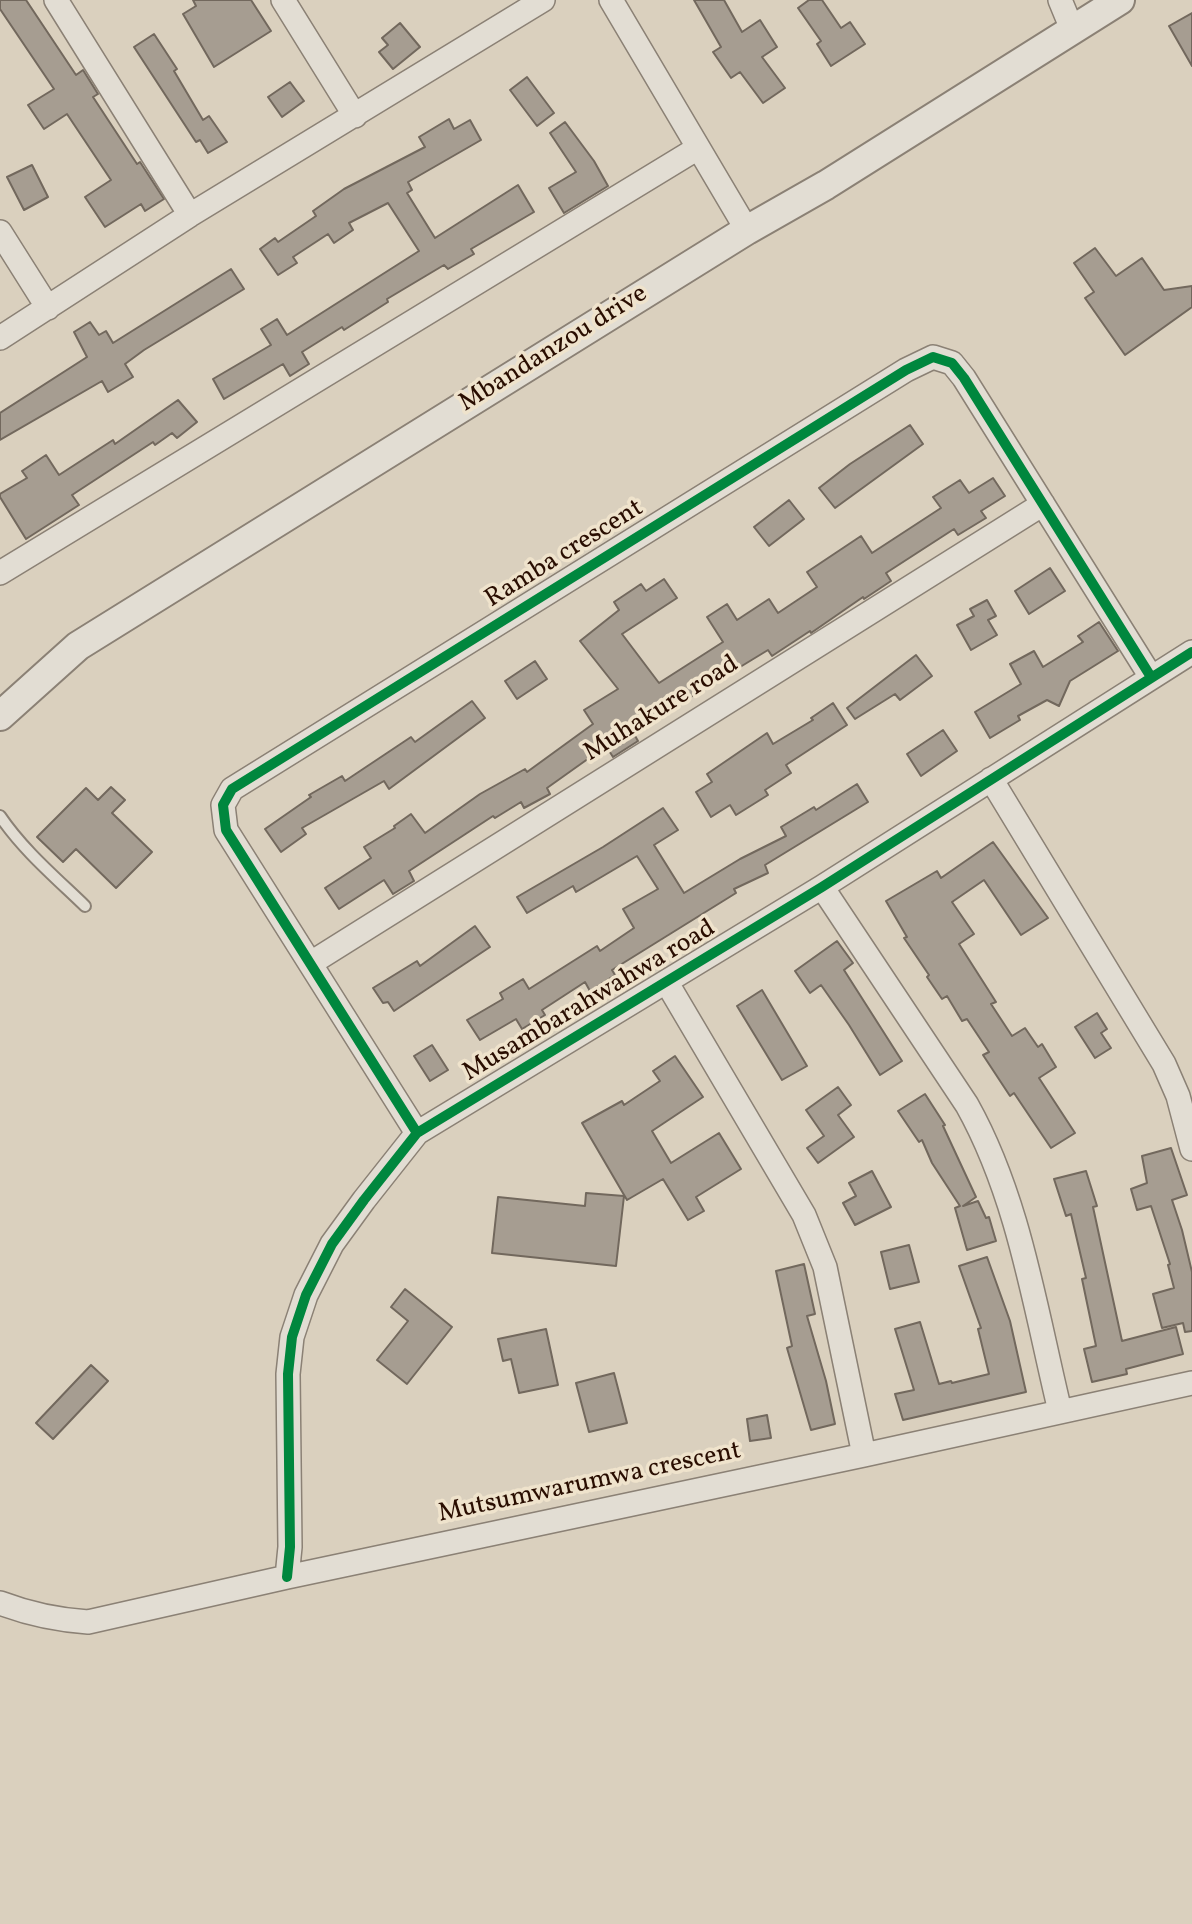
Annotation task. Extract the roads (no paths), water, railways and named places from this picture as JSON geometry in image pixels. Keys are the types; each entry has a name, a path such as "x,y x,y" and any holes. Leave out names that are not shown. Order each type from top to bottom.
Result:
{"street":[{"path":"56,0 190,215"},
{"path":"283,0 355,116"},
{"path":"0,338 190,215 544,0"},
{"path":"611,0 747,230"},
{"path":"1060,0 1072,29"},
{"name":"Mbandanzou drive","path":"0,716 78,646 747,230 826,185 1120,0"},
{"path":"0,573 698,148"},
{"path":"0,232 48,309"},
{"name":"Ramba crescent","path":"417,1133 226,830 223,805 232,789 255,774 906,370 933,357 952,363 964,378 1151,677"},
{"name":"Muhakure road","path":"312,963 1043,504"},
{"name":"Musambarahwahwa road","path":"287,1577 290,1547 288,1374 292,1338 306,1295 332,1244 417,1133 822,887 1192,652"},
{"path":"991,779 1164,1064 1178,1096 1192,1149"},
{"path":"822,887 967,1105 982,1132 1010,1205 1060,1411"},
{"path":"667,982 804,1215 825,1266 864,1455"},
{"name":"Mutsumwarumwa crescent","path":"0,1603 61,1620 88,1622 1192,1383"}],"lane":[{"path":"0,816 12,834 85,906"}]}
